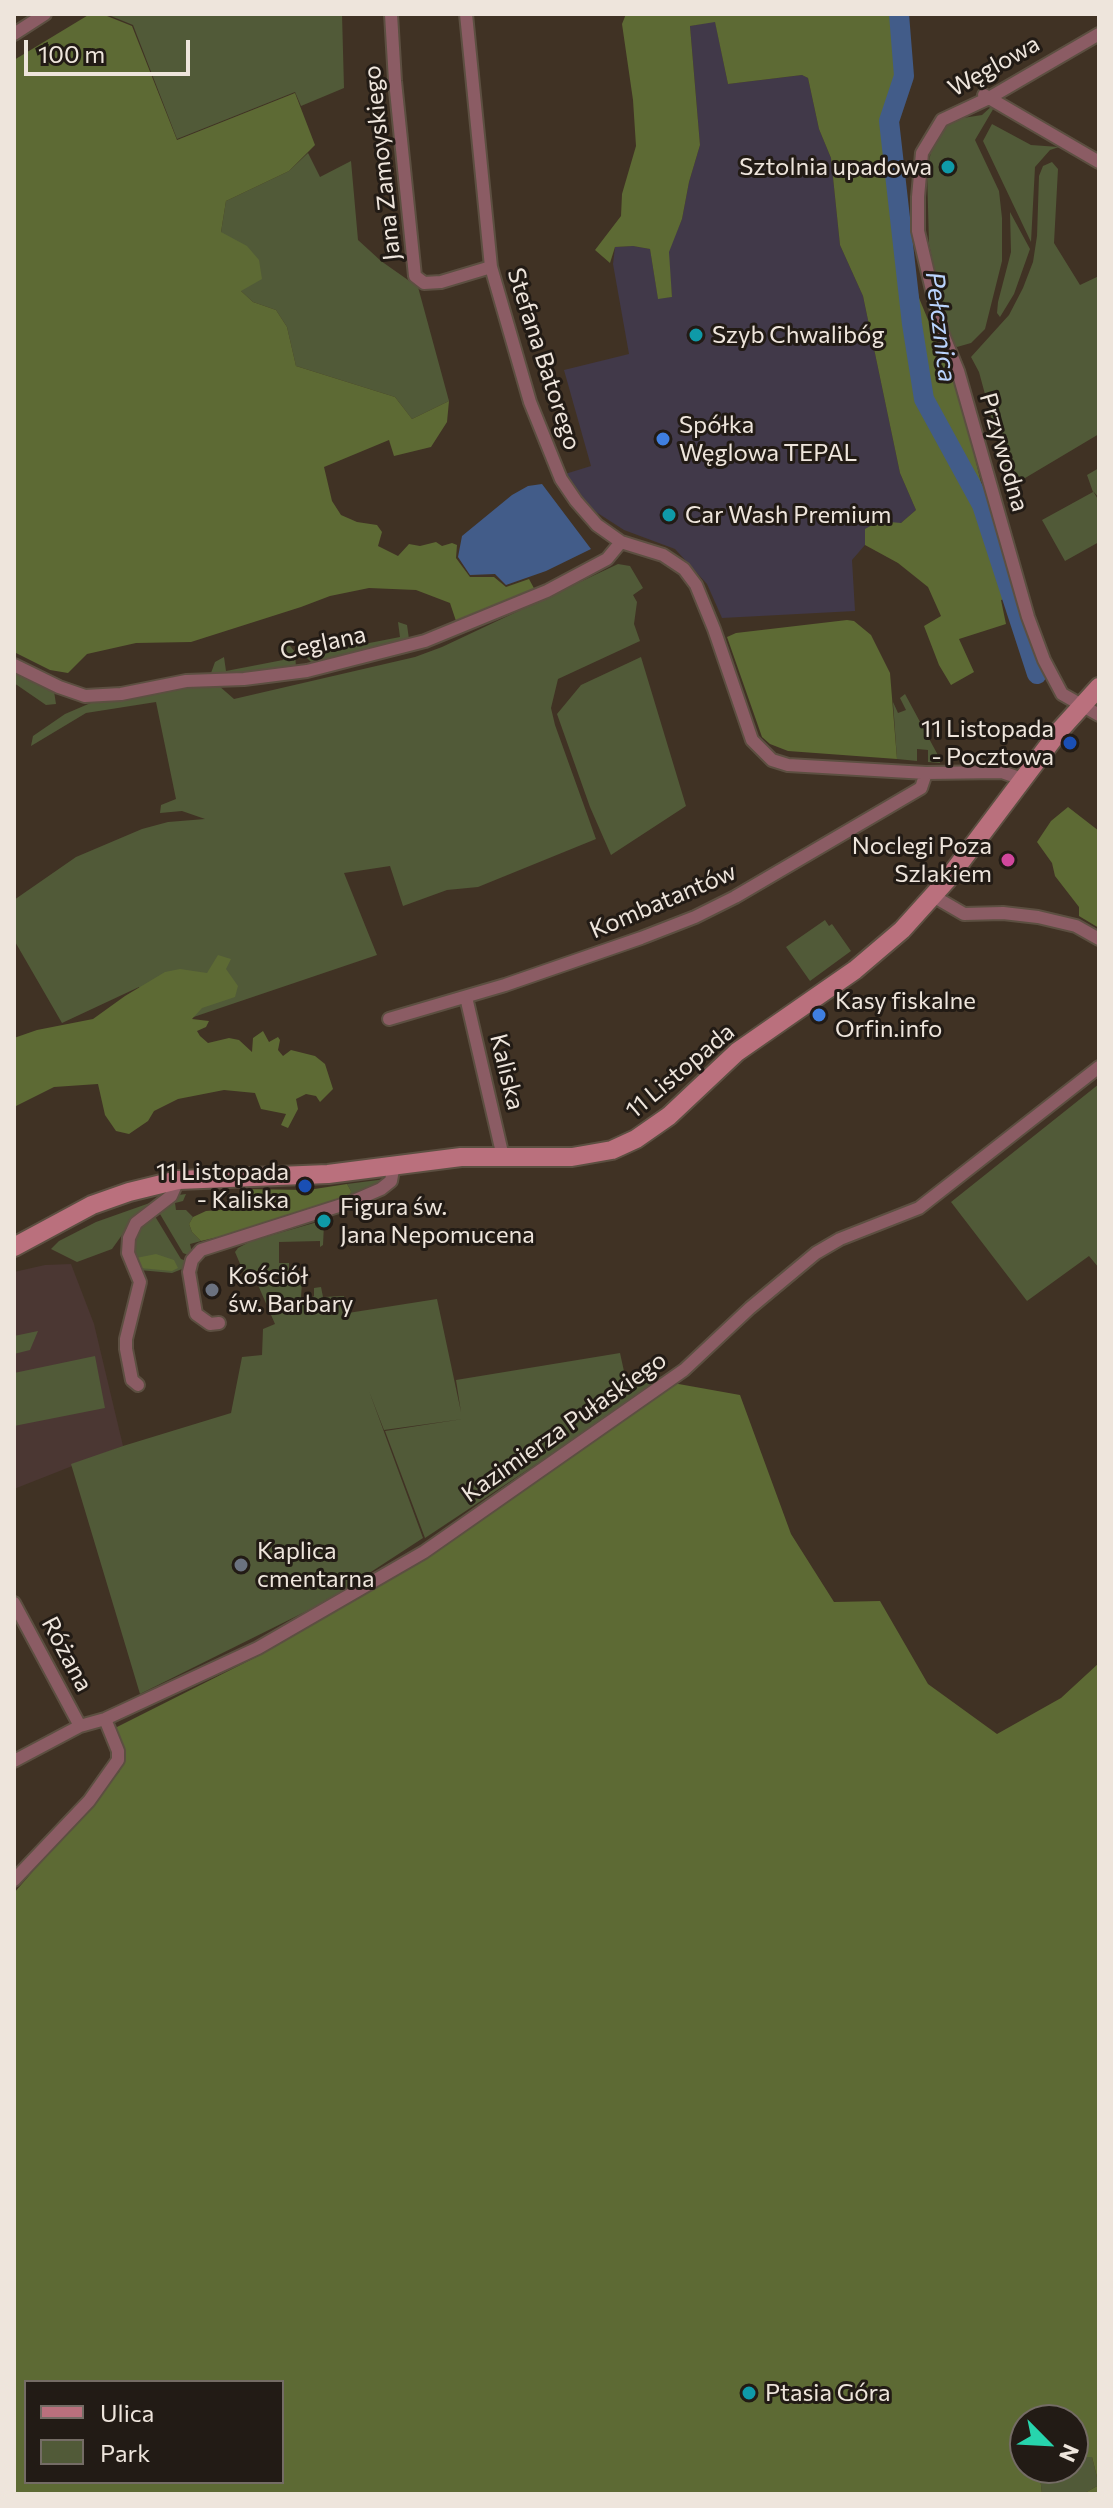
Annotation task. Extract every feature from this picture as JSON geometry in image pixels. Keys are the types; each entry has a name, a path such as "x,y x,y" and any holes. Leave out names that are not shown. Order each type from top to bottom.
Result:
{"main road":[{"name":"11 Listopada","path":"14,1247 111,1197 178,1180 288,1177 441,1159 588,1155 612,1150 647,1133 730,1057 875,954 933,896 1022,779 1099,687"}],"street":[{"path":"14,34 45,14"},
{"name":"Jana Zamoyskiego","path":"391,14 415,276 424,283 441,282 491,267"},
{"name":"Stefana Batorego","path":"466,14 491,267 530,402 561,479 576,501 597,525 621,542 663,555 684,569 696,585 714,629 752,740 772,760 788,765 926,773 1002,772 1022,779"},
{"name":"Węglowa","path":"918,197 922,153 942,120 1099,34"},
{"path":"985,96 1099,162"},
{"name":"Przywodna","path":"918,197 918,231 942,332 958,371 1028,617 1044,660 1062,694 1080,706"},
{"name":"Ceglana","path":"14,665 85,696 121,694 186,681 244,679 307,671 425,641 547,591 607,559 621,542"},
{"path":"1080,706 1099,715"},
{"name":"Kombatantów","path":"389,1019 466,997 641,938 735,897 921,788 926,773"},
{"path":"933,896 964,914 1003,913 1038,917 1076,926 1099,939"},
{"name":"Kaliska","path":"466,997 503,1157"},
{"name":"Kazimierza Pułaskiego","path":"14,1761 80,1726 105,1719 258,1648 424,1552 684,1370 750,1308 816,1253 840,1239 919,1208 1099,1067"},
{"path":"219,1323 210,1324 196,1314 189,1272 192,1260 201,1250 371,1193 391,1181 394,1164"},
{"path":"138,1385 132,1380 126,1349 140,1282 128,1253 129,1238 136,1223 171,1196 178,1180"},
{"name":"Różana","path":"14,1603 80,1726"},
{"path":"14,1880 89,1801 118,1760 118,1751 105,1719"}],"shaded area":[{"path":"715,21 728,84 802,75 808,78 819,129 831,158 840,245 863,296 900,473 916,510 901,523 865,529 865,545 852,560 855,611 722,618 707,584 675,549 624,530 596,512 578,494 565,474 591,466 564,370 629,354 613,264 615,247 650,249 658,298 672,297 668,252 682,219 700,145 690,26"},
{"path":"71,1264 94,1324 123,1446 14,1489 14,1272 45,1265"}],"green space":[{"path":"90,14 102,14 132,26 177,140 295,93 315,145 289,171 226,201 221,232 247,246 259,260 262,279 241,291 253,302 276,310 287,327 296,366 395,397 412,419 449,401 447,422 431,447 394,456 389,440 324,467 332,501 341,515 357,522 377,525 382,532 378,546 398,556 409,544 420,546 436,542 442,546 452,543 457,545 456,558 470,577 494,577 506,587 529,579 536,592 456,621 450,603 416,590 369,588 330,596 191,642 136,643 87,654 68,673 50,670 14,652 14,60"},
{"path":"106,14 342,14 344,88 301,106 295,92 177,139 133,25"},
{"path":"626,14 904,14 910,73 906,90 892,116 889,144 919,298 960,397 994,535 1013,597 1001,600 1006,624 959,639 974,672 951,685 939,665 924,626 941,616 928,587 898,563 865,545 865,529 879,521 901,523 916,510 900,473 863,296 840,245 831,158 819,129 808,78 802,75 728,84 715,22 690,26 700,145 682,219 669,252 672,297 658,299 650,249 615,247 610,263 595,250 621,216 622,194 636,146 622,24"},
{"path":"993,105 975,140 999,191 1002,261 985,329 971,343 957,347 947,333 929,244 927,170 934,138 950,120 982,115"},
{"path":"992,124 1031,145 1059,147 1050,150 1035,167 1031,242 983,141"},
{"path":"308,153 320,177 351,161 358,240 418,287 449,401 412,419 395,397 296,366 287,327 276,310 253,302 241,291 221,232 226,201 289,171"},
{"path":"1052,162 1058,169 1054,243 1080,285 1099,276 1099,434 1010,487 979,372 971,357 1009,315 1023,288 1033,262 1037,236 1039,176 1043,166"},
{"path":"1010,212 1030,249 1014,294 1000,317 997,313 998,302 1011,252"},
{"path":"1099,468 1099,498 1093,491 1099,501 1099,542 1065,561 1042,520 1093,492 1087,475"},
{"path":"618,564 630,566 643,588 633,595 637,602 634,624 640,641 558,679 551,708 596,839 478,887 447,890 403,906 390,866 344,873 377,955 161,1028 139,987 62,1023 14,940 14,900 76,857 142,829 168,822 205,819 182,811 160,813 161,805 176,799 156,702 86,713 31,746 33,736 65,714 93,702 218,685 234,699 415,657"},
{"path":"854,621 871,635 890,673 897,759 788,751 770,744 762,737 727,637 736,633"},
{"path":"398,622 407,625 409,639 326,660 311,662 306,657 305,651 310,642 313,654 400,637"},
{"path":"281,645 290,646 295,652 296,668 215,676 211,673 215,662 224,657 226,671 283,660"},
{"path":"641,657 686,806 611,855 590,807 557,714 581,685"},
{"path":"14,670 54,691 56,704 46,705 14,683"},
{"path":"905,694 940,763 928,762 928,750 917,749 917,761 897,759 893,702 898,713 906,710 900,698"},
{"path":"1068,807 1099,831 1099,928 1079,916 1079,907 1055,876 1052,863 1037,842 1051,821"},
{"path":"825,920 829,926 832,924 851,951 810,981 786,947"},
{"path":"218,955 231,959 226,969 238,986 235,997 202,1008 192,1019 209,1021 206,1027 197,1031 200,1036 208,1043 229,1038 239,1040 252,1052 253,1038 263,1031 269,1042 278,1037 278,1050 283,1056 291,1050 315,1056 325,1064 333,1089 320,1102 316,1096 306,1094 296,1099 298,1109 288,1128 281,1125 286,1114 261,1109 255,1093 224,1090 178,1099 154,1111 148,1121 129,1134 116,1131 105,1115 98,1084 54,1087 14,1107 14,1038 93,1019 165,972 180,969 207,973"},
{"path":"1099,1084 1099,1268 1089,1256 1027,1301 951,1202"},
{"path":"386,1179 350,1198 351,1191 347,1184"},
{"path":"347,1184 351,1191 350,1198 227,1235 201,1241 189,1224 193,1217 206,1211 245,1208 244,1189 308,1190"},
{"path":"186,1194 183,1201 175,1203 176,1210 186,1210 193,1217 189,1224 201,1241 190,1244 193,1257 183,1253 157,1209"},
{"path":"161,1199 132,1221 112,1249 77,1262 51,1249 59,1241 96,1222"},
{"path":"153,1213 181,1259 189,1262 182,1269 172,1273 139,1270 133,1257 132,1235"},
{"path":"321,1221 324,1224 323,1245 320,1247 320,1241 279,1242 279,1263 289,1263 289,1272 247,1280 235,1252 238,1248 251,1241"},
{"path":"156,1254 174,1260 178,1268 172,1271 140,1268 136,1258"},
{"path":"296,1279 302,1281 301,1298 310,1299 314,1296 314,1288 321,1287 323,1297 344,1296 348,1313 437,1299 461,1412 456,1380 620,1353 627,1385 672,1374 425,1538 385,1431 463,1419 384,1430 369,1391 423,1538 325,1602 140,1694 71,1464 231,1413 242,1357 262,1355 263,1329 275,1324 258,1285"},
{"path":"38,1331 30,1350 14,1354 14,1336"},
{"path":"95,1356 105,1408 14,1426 14,1373"},
{"path":"673,1383 740,1395 791,1534 834,1602 880,1601 928,1684 997,1734 1061,1698 1099,1663 1099,2485 1092,2457 1089,2457 1089,2404 1009,2404 1009,2484 1041,2484 1042,2494 14,2494 14,1893 119,1772 125,1756 115,1728 262,1654"},
{"path":"1089,2457 1092,2457 1099,2485 1083,2494 1042,2494 1041,2484 1089,2484"},
{"path":"1099,2485 1099,2494 1083,2494"}],"water":[{"path":"542,484 591,549 546,571 506,585 495,574 470,575 458,557 462,536 512,495 528,486"}],"waterway":[{"name":"Pełcznica","path":"899,14 904,76 889,121 912,324 924,399 982,505 1037,674"}],"place":[{"name":"Sztolnia upadowa","path":"948,167"},
{"name":"Szyb Chwalibóg","path":"696,335"},
{"name":"Spółka Węglowa TEPAL","path":"663,439"},
{"name":"Car Wash Premium","path":"669,515"},
{"name":"11 Listopada - Pocztowa","path":"1070,743"},
{"name":"Noclegi Poza Szlakiem","path":"1008,860"},
{"name":"Kasy fiskalne Orfin.info","path":"819,1015"},
{"name":"11 Listopada - Kaliska","path":"305,1186"},
{"name":"Figura św. Jana Nepomucena","path":"324,1221"},
{"name":"Kościół św. Barbary","path":"212,1290"},
{"name":"Kaplica cmentarna","path":"241,1565"},
{"name":"Ptasia Góra","path":"749,2393"}]}
